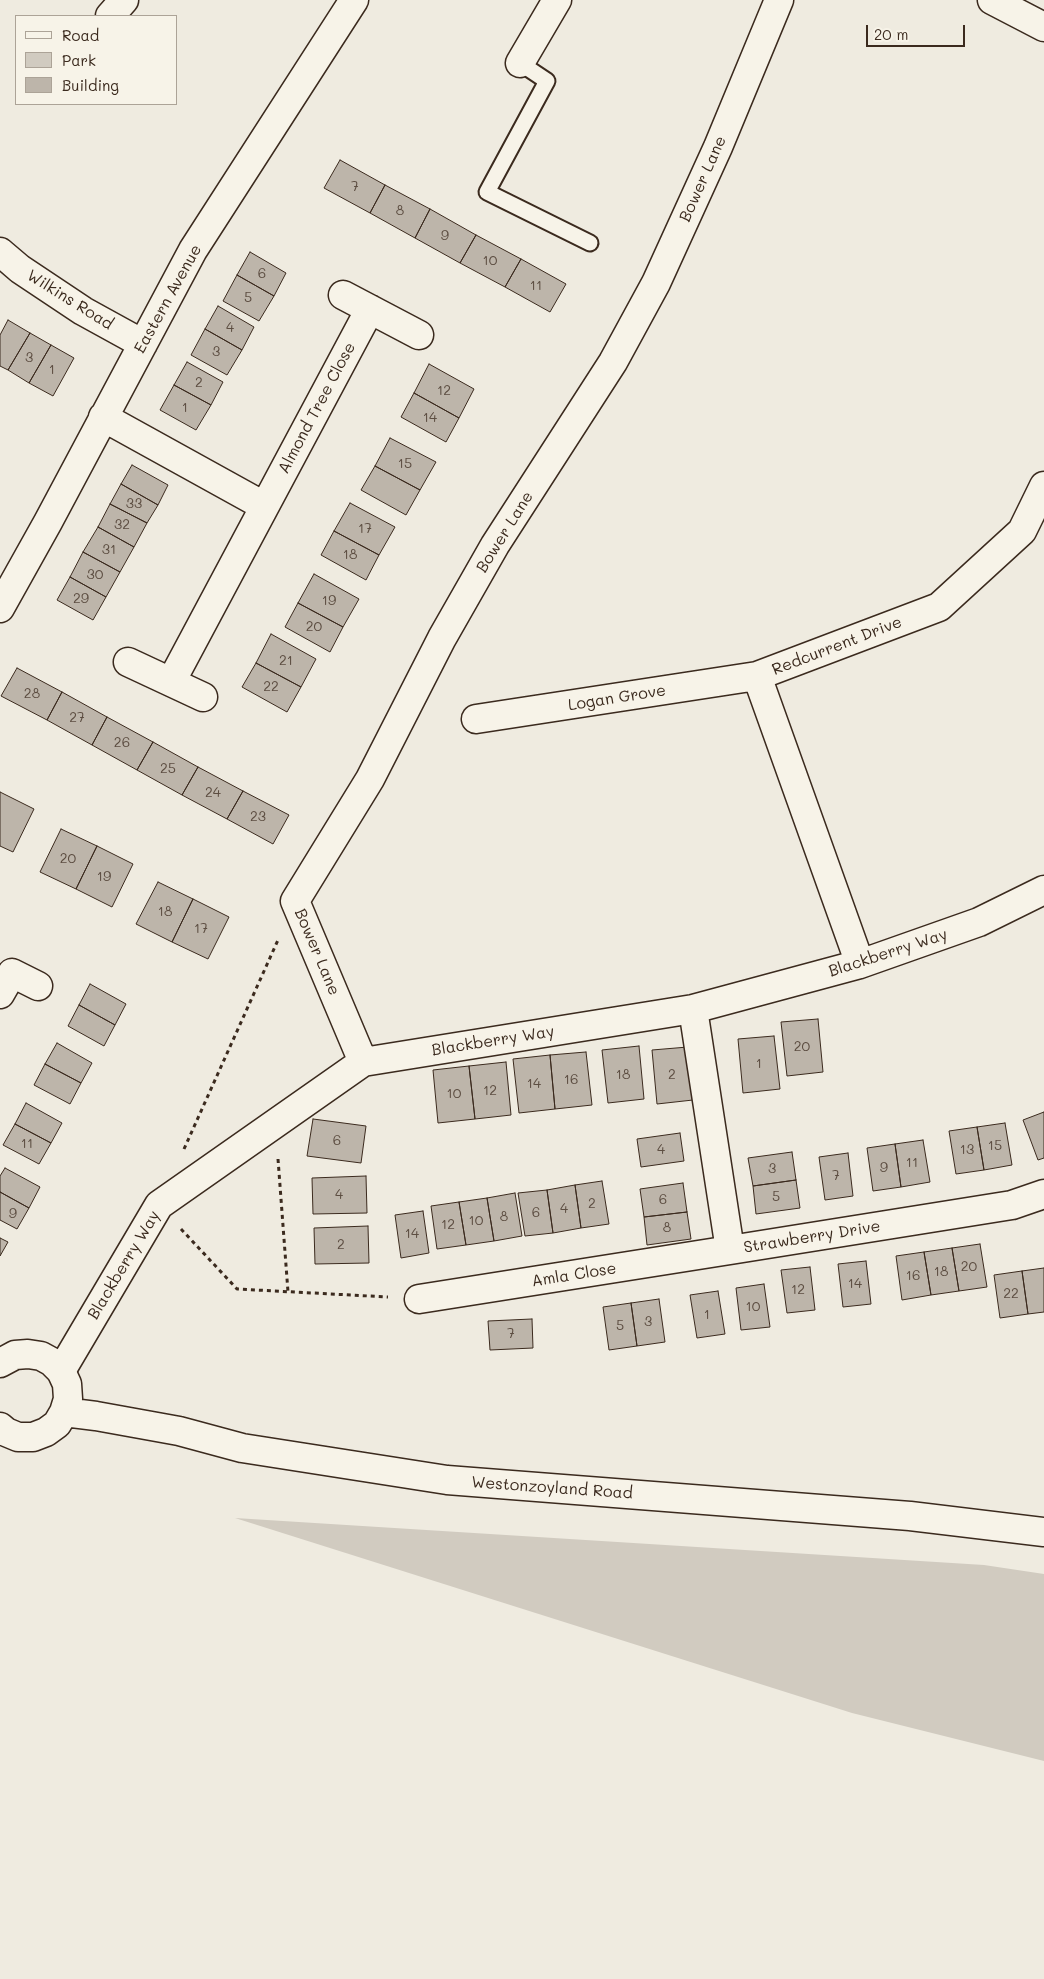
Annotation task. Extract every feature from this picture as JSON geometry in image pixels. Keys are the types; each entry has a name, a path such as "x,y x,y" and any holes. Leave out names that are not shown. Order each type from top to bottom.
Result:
{"street":[{"path":"111,15 124,0"},
{"name":"Eastern Avenue","path":"0,608 193,250 354,0"},
{"path":"520,63 557,0"},
{"name":"Bower Lane","path":"363,1062 295,901 370,779 442,638 495,545 614,362 656,283 718,147 779,0"},
{"path":"992,0 1044,27"},
{"name":"Wilkins Road","path":"0,252 20,269 83,311 143,344"},
{"path":"343,295 419,335"},
{"name":"Almond Tree Close","path":"171,682 370,310"},
{"path":"103,417 264,506"},
{"name":"Redcurrent Drive","path":"860,964 758,676 938,607 1022,531 1044,486"},
{"path":"128,662 203,697"},
{"name":"Logan Grove","path":"476,719 758,676"},
{"name":"Blackberry Way","path":"61,1371 159,1205 363,1062 693,1009 860,964 979,922 1044,890"},
{"path":"0,994 12,973 38,986"},
{"name":"Strawberry Drive","path":"693,1009 730,1250 1012,1205 1044,1194"},
{"name":"Amla Close","path":"419,1299 730,1250"},
{"path":"0,1363 15,1355 41,1356 52,1362 61,1371 67,1384 68,1399 64,1412 57,1424 46,1432 33,1437 18,1437 0,1427"},
{"name":"Westonzoyland Road","path":"64,1412 179,1431 242,1448 447,1480 910,1516 1044,1532"}],"lane":[{"path":"520,63 547,81 488,192 590,243"}],"path":[{"path":"183,1151 295,901"},
{"path":"288,1292 278,1161 290,1113"},
{"path":"159,1205 237,1289 419,1299"}],"green space":[{"path":"235,1518 984,1565 1044,1574 1044,1761 852,1713"}],"building":[{"path":"340,160 385,185 370,213 324,188"},
{"path":"385,185 430,209 415,238 370,213"},
{"path":"430,209 476,235 460,263 415,238"},
{"path":"476,235 521,259 505,287 460,263"},
{"path":"250,252 286,273 274,296 237,275"},
{"path":"521,259 566,284 550,312 505,287"},
{"path":"237,275 274,296 259,321 223,301"},
{"path":"218,306 254,327 242,350 205,329"},
{"path":"8,320 30,333 8,370 0,366 0,335"},
{"path":"205,329 242,350 227,375 191,355"},
{"path":"30,333 51,345 29,383 8,370"},
{"path":"51,345 74,358 53,396 29,383"},
{"path":"187,362 223,382 211,405 174,385"},
{"path":"429,364 474,389 459,418 414,393"},
{"path":"174,385 211,405 196,430 160,410"},
{"path":"414,393 459,418 446,442 401,417"},
{"path":"390,438 436,462 420,490 375,466"},
{"path":"132,465 168,485 158,505 121,484"},
{"path":"375,466 420,490 406,515 361,490"},
{"path":"121,484 158,505 147,523 110,504"},
{"path":"350,503 395,527 379,555 334,531"},
{"path":"110,504 147,523 134,547 98,527"},
{"path":"98,527 134,547 120,572 83,552"},
{"path":"334,531 379,555 366,580 321,555"},
{"path":"83,552 120,572 106,597 70,577"},
{"path":"314,574 359,599 343,627 298,603"},
{"path":"70,577 106,597 93,620 57,600"},
{"path":"298,603 343,627 330,652 285,627"},
{"path":"271,634 316,659 301,687 256,663"},
{"path":"256,663 301,687 287,712 242,687"},
{"path":"17,668 62,692 47,720 1,696"},
{"path":"62,692 107,717 92,745 47,720"},
{"path":"107,717 153,742 137,770 92,745"},
{"path":"153,742 198,767 182,795 137,770"},
{"path":"198,767 243,791 227,819 182,795"},
{"path":"243,791 289,815 273,844 227,819"},
{"path":"0,792 34,809 13,852 0,846"},
{"path":"61,829 97,846 76,889 40,872"},
{"path":"97,846 133,864 112,907 76,889"},
{"path":"158,882 193,899 172,942 136,924"},
{"path":"193,899 229,917 208,959 172,942"},
{"path":"90,984 126,1004 115,1025 79,1005"},
{"path":"79,1005 115,1025 104,1046 68,1026"},
{"path":"818,1019 823,1072 787,1076 781,1022"},
{"path":"774,1036 780,1089 743,1093 738,1039"},
{"path":"57,1043 92,1063 81,1083 45,1064"},
{"path":"639,1046 644,1099 608,1103 602,1050"},
{"path":"688,1047 693,1100 657,1104 652,1050"},
{"path":"586,1052 592,1105 555,1109 550,1055"},
{"path":"550,1055 555,1109 519,1113 513,1059"},
{"path":"506,1062 511,1115 475,1119 469,1066"},
{"path":"45,1064 81,1083 70,1104 34,1085"},
{"path":"469,1066 475,1119 438,1123 433,1070"},
{"path":"26,1103 62,1123 51,1143 15,1124"},
{"path":"1044,1112 1044,1158 1038,1160 1023,1120"},
{"path":"313,1119 366,1126 361,1163 307,1156"},
{"path":"1005,1123 1012,1165 984,1170 977,1127"},
{"path":"15,1124 51,1143 39,1164 3,1145"},
{"path":"977,1127 984,1170 956,1174 949,1131"},
{"path":"680,1133 684,1161 641,1167 637,1139"},
{"path":"923,1140 930,1182 901,1187 895,1144"},
{"path":"895,1144 901,1187 873,1191 867,1148"},
{"path":"792,1152 796,1180 753,1186 748,1158"},
{"path":"848,1153 853,1196 825,1200 819,1157"},
{"path":"5,1168 40,1187 29,1208 0,1192 0,1176"},
{"path":"366,1176 367,1213 313,1214 312,1178"},
{"path":"796,1180 800,1208 756,1214 753,1186"},
{"path":"602,1181 609,1224 581,1228 575,1185"},
{"path":"683,1183 687,1212 644,1217 640,1189"},
{"path":"575,1185 581,1228 553,1233 547,1190"},
{"path":"547,1190 553,1233 525,1236 518,1193"},
{"path":"0,1192 29,1208 17,1229 0,1220"},
{"path":"515,1193 522,1236 494,1241 487,1198"},
{"path":"487,1198 494,1241 466,1245 459,1202"},
{"path":"459,1202 466,1245 437,1249 431,1206"},
{"path":"423,1211 429,1253 401,1258 395,1215"},
{"path":"687,1212 691,1239 647,1245 644,1217"},
{"path":"368,1226 369,1263 315,1264 314,1228"},
{"path":"0,1238 8,1242 0,1256"},
{"path":"980,1244 987,1287 959,1291 952,1248"},
{"path":"952,1248 959,1291 931,1295 924,1252"},
{"path":"924,1252 931,1295 902,1300 896,1256"},
{"path":"866,1261 871,1304 843,1307 838,1264"},
{"path":"810,1267 815,1310 787,1313 781,1270"},
{"path":"1044,1268 1044,1312 1028,1314 1022,1271"},
{"path":"1022,1271 1028,1314 1000,1318 994,1275"},
{"path":"764,1284 770,1327 741,1330 736,1288"},
{"path":"718,1291 725,1334 697,1338 690,1295"},
{"path":"659,1299 665,1342 637,1346 631,1303"},
{"path":"631,1303 637,1346 609,1350 603,1307"},
{"path":"532,1319 533,1348 490,1350 488,1321"}]}
